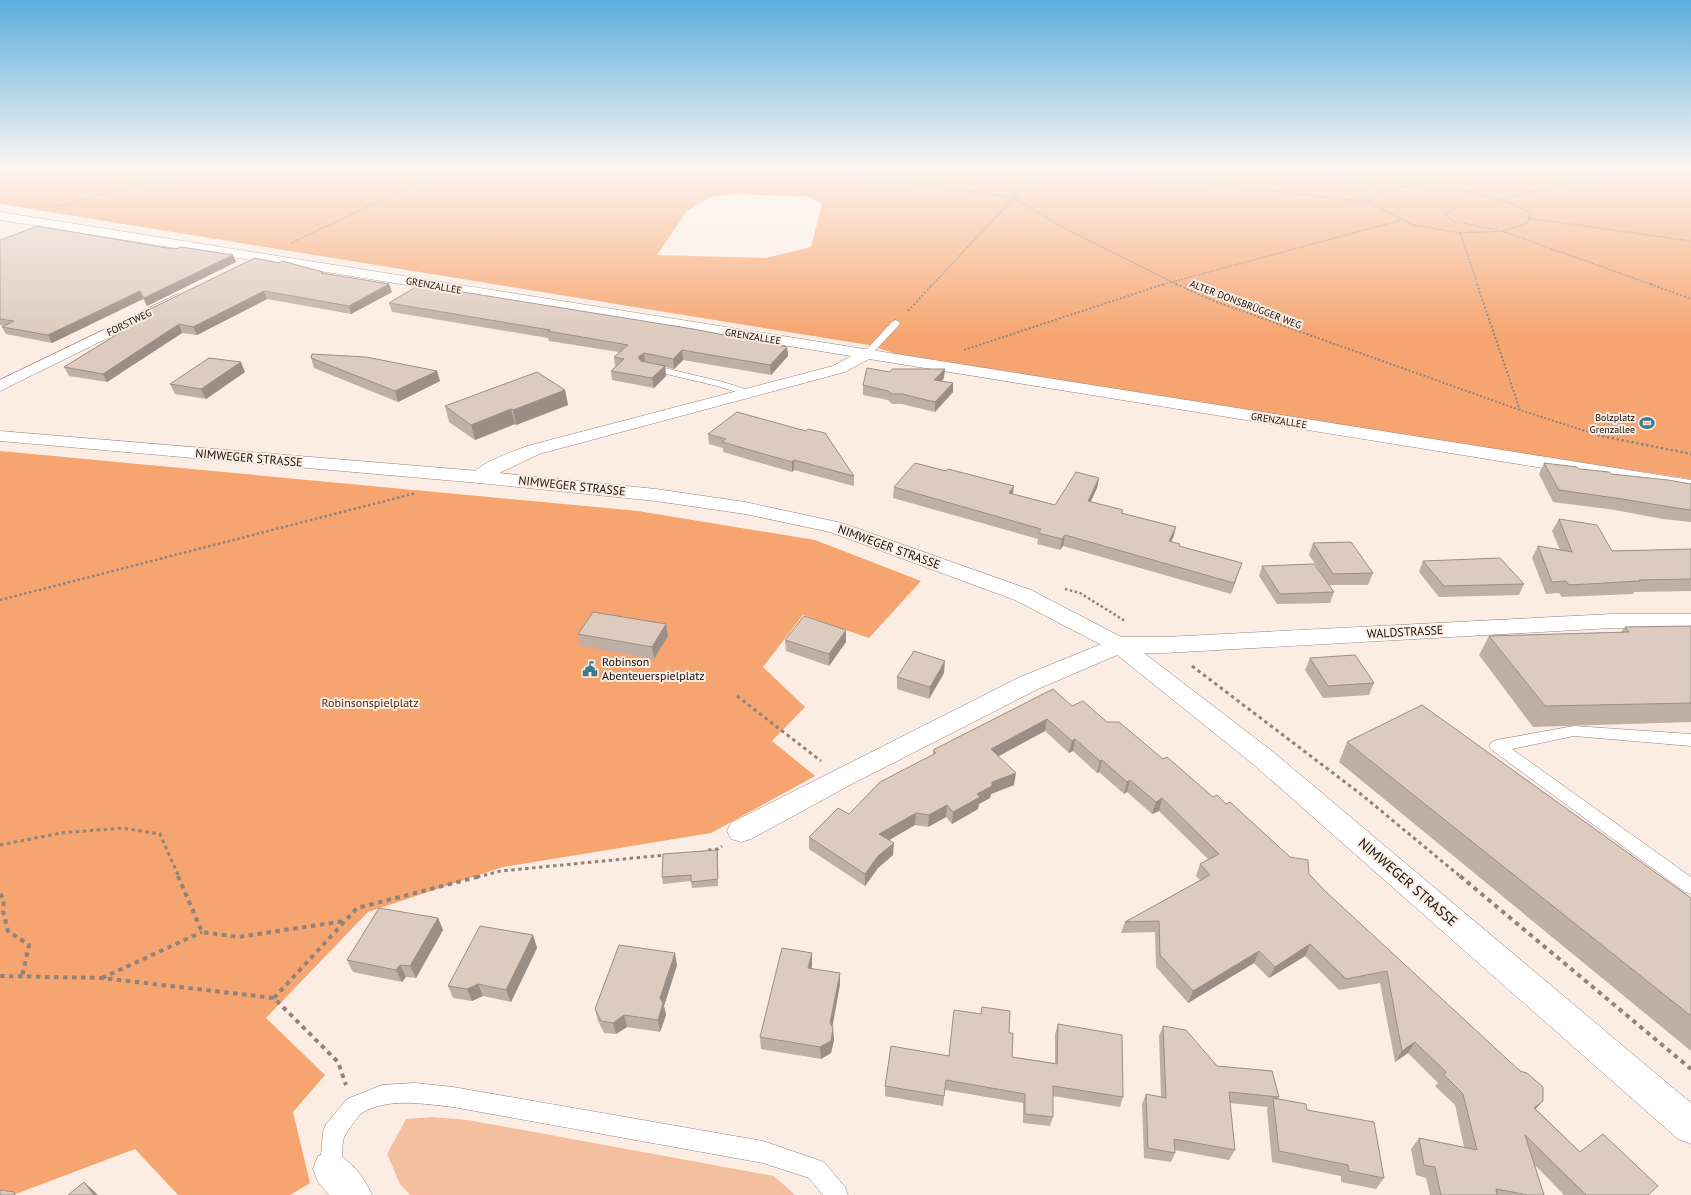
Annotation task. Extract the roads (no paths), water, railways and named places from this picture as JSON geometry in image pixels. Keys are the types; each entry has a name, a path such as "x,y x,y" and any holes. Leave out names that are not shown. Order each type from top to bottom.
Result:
{"street":[{"name":"GRENZALLEE","path":"42,223 258,258 397,278 469,291 1691,486"},
{"path":"237,268 258,258"},
{"name":"FORSTWEG","path":"0,386 188,293"},
{"path":"479,476 498,465 533,450 838,369 867,354"},
{"name":"NIMWEGER STRASSE","path":"0,436 479,476 656,495 745,508 835,527 1023,595 1119,645 1263,758 1691,1126"},
{"name":"WALDSTRASSE","path":"1119,645 1165,645 1612,621 1691,621"},
{"path":"741,831 842,777 1029,683 1119,645"}],"lane":[{"path":"867,354 896,323"},
{"path":"646,367 720,384 749,393"},
{"path":"1691,740 1574,731 1497,746 1691,887"},
{"path":"342,1182 334,1132 354,1106 382,1095 415,1093 453,1097 763,1152 816,1170 837,1195"}],"place":[{"name":"Bolzplatz Grenzallee","path":"1647,423"},
{"name":"Robinson Abenteuerspielplatz","path":"590,669"}],"park label":[{"name":"Robinsonspielplatz","path":"370,703"}]}
